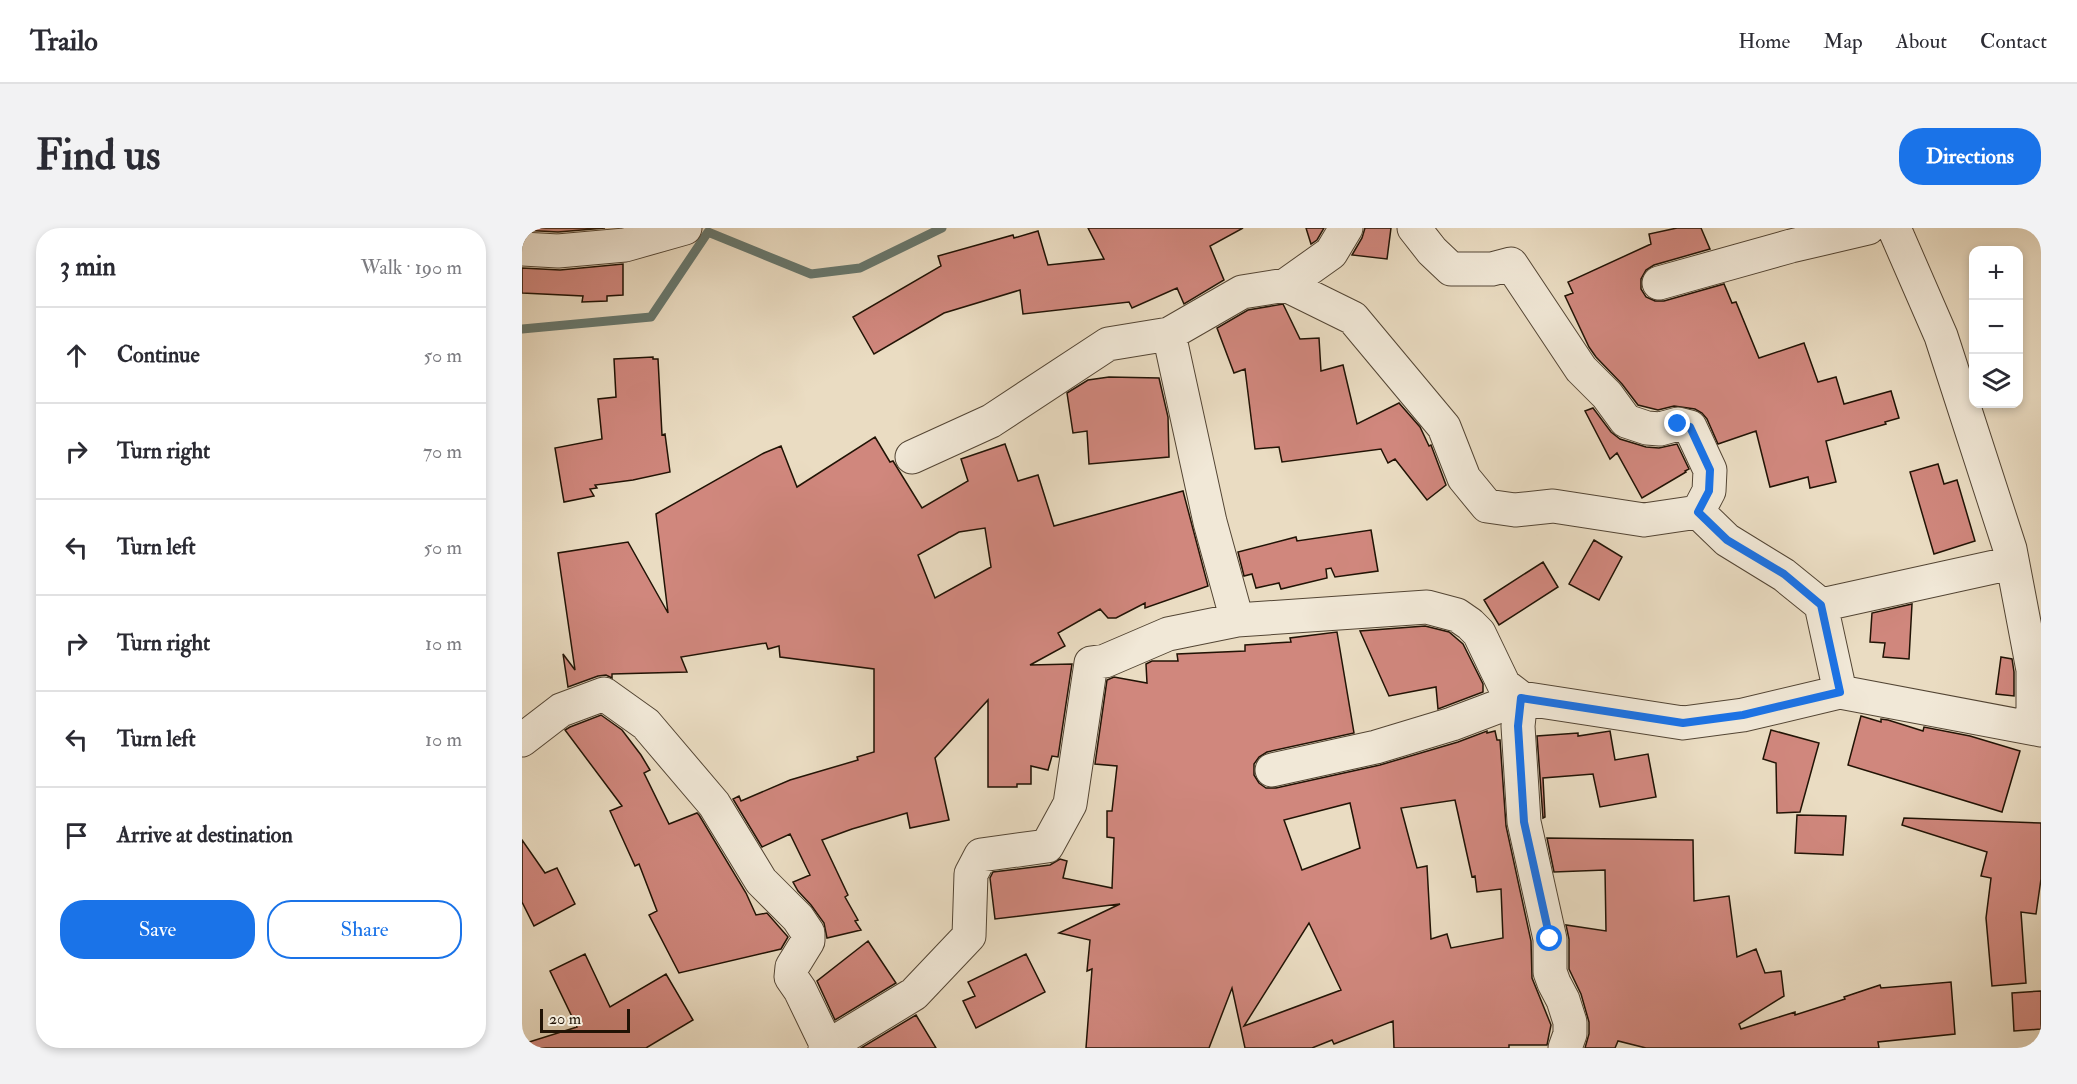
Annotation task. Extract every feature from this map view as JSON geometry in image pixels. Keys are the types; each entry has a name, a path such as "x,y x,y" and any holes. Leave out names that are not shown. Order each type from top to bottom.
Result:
{"street":[{"path":"522,249 558,250 625,245 685,228"},
{"path":"912,458 991,421 1108,345 1169,334 1242,292 1286,285 1331,253 1346,228"},
{"path":"1414,228 1432,251 1451,269 1492,269 1511,264 1581,369 1608,395 1626,422 1647,428 1660,429 1678,424 1690,427 1710,470 1709,491 1698,512"},
{"path":"1659,282 1791,246 1869,228"},
{"path":"522,740 561,710 604,694 646,724 714,804 761,881 798,918 808,933 807,941 792,967 791,977 800,990 826,1047 914,994 969,936 971,874 981,855 1047,846 1070,804 1091,663 1105,661 1168,634 1237,620 1427,607 1457,615 1470,624 1479,633 1504,685 1521,698 1683,723 1743,715 1840,692 2037,729 2033,670 2010,549 1941,336 1894,228"},
{"path":"1286,285 1353,318 1444,427 1464,478 1487,506 1515,510 1553,506 1644,520 1698,512"},
{"path":"1169,334 1210,522 1237,620"},
{"path":"1698,512 1727,540 1784,574 1821,605 1840,692"},
{"path":"1821,605 2012,563"},
{"path":"1272,770 1387,744 1452,724 1521,698"},
{"path":"1521,698 1518,726 1524,822 1550,939 1550,972 1570,1022 1570,1034 1565,1048"}],"building":[{"path":"522,228 605,228 558,232 522,230"},
{"path":"1088,228 1243,228 1210,246 1224,280 1184,304 1177,288 1132,308 1129,302 1023,314 1020,290 944,313 874,354 853,317 941,266 938,256 1013,235 1014,238 1038,231 1048,265 1104,259"},
{"path":"1306,228 1324,228 1317,240 1311,244"},
{"path":"1365,228 1391,228 1387,259 1352,255"},
{"path":"1677,228 1701,228 1710,249 1654,265 1646,270 1641,279 1641,289 1646,297 1655,301 1664,301 1724,284 1732,303 1736,302 1759,358 1804,343 1818,382 1836,377 1844,404 1891,391 1899,418 1885,422 1886,424 1826,441 1836,482 1810,488 1808,477 1770,487 1756,431 1718,444 1707,419 1695,409 1674,406 1658,410 1638,405 1589,347 1565,296 1573,293 1568,282 1651,244 1649,234"},
{"path":"623,264 623,295 607,296 607,301 582,302 583,296 522,293 522,268 560,270"},
{"path":"1283,304 1300,339 1319,338 1321,371 1343,365 1357,424 1399,403 1420,427 1429,446 1431,445 1446,485 1427,500 1395,459 1388,463 1381,449 1282,462 1279,447 1255,449 1245,369 1234,373 1217,328 1248,310"},
{"path":"653,357 653,359 658,359 662,435 665,434 670,472 595,485 597,488 590,489 594,496 564,502 555,448 602,439 598,399 616,397 614,359"},
{"path":"1109,377 1159,378 1168,417 1169,457 1089,464 1087,431 1073,433 1067,393 1088,380"},
{"path":"1593,408 1611,432 1620,439 1646,447 1659,448 1677,444 1689,469 1642,498 1617,453 1610,459 1585,411"},
{"path":"875,437 922,508 968,481 961,459 1005,444 1018,481 1038,475 1054,526 1183,491 1208,586 1145,608 1145,603 1116,618 1108,618 1100,609 1058,633 1065,646 1030,665 1072,664 1058,757 1052,756 1048,770 1031,766 1031,784 1017,784 1017,787 988,787 988,700 935,758 949,820 910,828 907,813 822,840 848,895 845,897 861,930 827,938 824,923 793,882 810,875 790,834 762,847 733,799 739,796 741,801 790,780 858,760 857,757 874,752 874,669 780,657 779,646 768,649 766,643 681,657 687,672 612,674 612,678 606,675 598,676 568,687 563,654 575,670 558,553 628,542 668,613 656,514 764,453 781,446 797,487","holes":["985,528 991,567 935,598 918,555 959,532"]},
{"path":"1938,464 1944,484 1957,480 1975,541 1934,554 1910,472"},
{"path":"1371,530 1378,571 1335,577 1331,568 1326,569 1327,578 1281,589 1279,583 1256,588 1252,574 1244,576 1238,552 1296,537 1297,541"},
{"path":"1594,540 1622,557 1599,600 1569,584"},
{"path":"1543,562 1558,587 1499,625 1484,600"},
{"path":"1912,604 1909,659 1883,657 1885,643 1870,642 1872,613"},
{"path":"1425,626 1449,632 1463,644 1483,684 1483,692 1438,709 1436,687 1389,696 1360,631"},
{"path":"1337,632 1354,733 1267,752 1259,757 1254,764 1254,775 1266,788 1276,788 1380,765 1487,731 1487,733 1495,731 1497,740 1500,740 1506,826 1531,941 1532,978 1551,1025 1547,1045 1509,1045 1509,1048 1394,1048 1393,1021 1334,1044 1332,1040 1312,1048 1245,1048 1232,988 1209,1048 1086,1048 1092,969 1087,971 1090,940 1059,933 1120,904 995,919 990,878 993,872 1050,865 1060,859 1067,861 1063,878 1112,888 1114,838 1107,837 1107,811 1112,811 1117,766 1095,764 1107,680 1114,677 1147,683 1146,664 1152,661 1178,661 1177,654 1245,651 1245,645 1291,642 1290,638","holes":["1455,800 1477,892 1501,889 1503,938 1451,948 1447,934 1431,939 1427,866 1417,868 1401,808","1350,803 1360,848 1302,870 1284,820","1309,923 1341,990 1244,1026"]},
{"path":"2001,657 2012,659 2014,696 1996,694"},
{"path":"601,715 622,730 641,755 650,770 644,773 669,824 697,813 699,815 746,893 756,915 767,913 788,937 781,949 679,973 649,915 657,911 639,864 635,866 610,811 622,806 565,730"},
{"path":"1861,716 1881,722 1881,719 1888,720 1923,731 1924,727 1970,736 2020,751 2002,812 1848,765"},
{"path":"1771,730 1819,743 1800,812 1777,813 1776,763 1763,759"},
{"path":"1610,731 1615,760 1648,754 1656,797 1600,807 1593,774 1543,778 1545,817 1543,818 1537,736 1578,733 1578,736"},
{"path":"1797,815 1846,816 1843,855 1795,853"},
{"path":"1904,818 2041,823 2041,879 2036,914 2021,912 2026,983 1992,986 1986,918 1991,878 1981,876 1987,852 1902,825"},
{"path":"1547,838 1693,840 1694,901 1729,896 1737,957 1756,949 1765,973 1781,971 1784,996 1739,1024 1741,1029 1795,1012 1795,1015 1880,985 1881,988 1951,982 1955,1034 1878,1042 1879,1048 1646,1048 1618,1041 1615,1048 1585,1048 1589,1034 1589,1022 1581,994 1569,969 1569,939 1566,925 1606,931 1605,870 1554,872"},
{"path":"522,840 545,873 557,868 575,904 534,926 522,902"},
{"path":"868,941 896,983 835,1020 817,981"},
{"path":"585,954 610,1007 666,974 693,1020 646,1048 530,1048 529,1042 577,1027 550,971"},
{"path":"1026,954 1045,992 976,1028 963,1001 975,996 968,982"},
{"path":"2041,991 2041,1029 2014,1031 2012,993"},
{"path":"916,1015 936,1048 861,1048"}],"waterway":[{"path":"522,329 651,317 708,232 811,274 860,268 942,228"}],"route":[{"path":"1550,939 1524,822 1518,726 1521,698 1683,723 1743,715 1840,692 1821,605 1784,574 1727,540 1698,512 1709,491 1710,470 1690,427 1678,424"}]}
